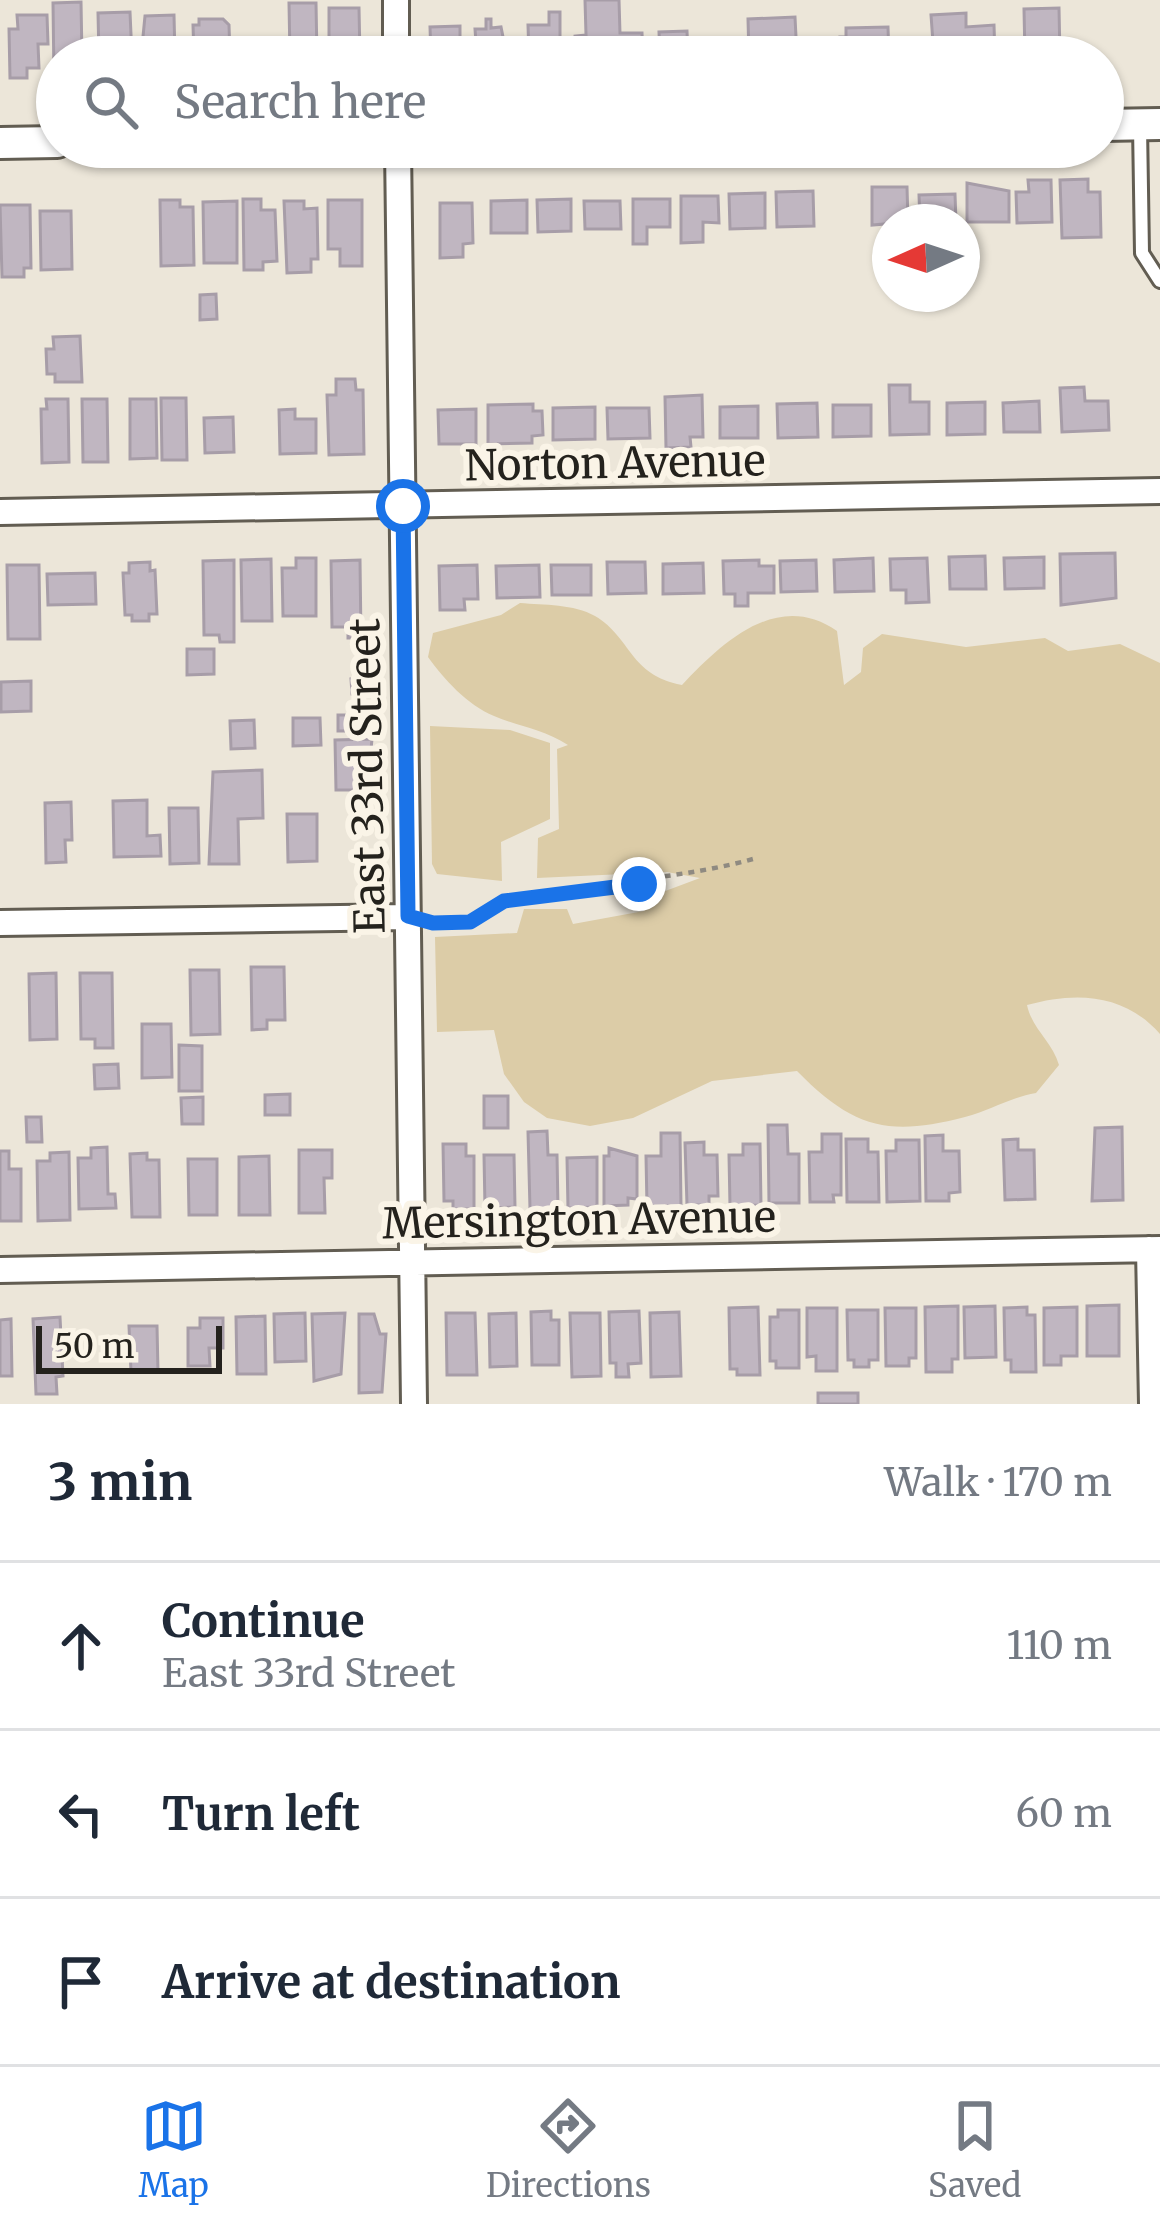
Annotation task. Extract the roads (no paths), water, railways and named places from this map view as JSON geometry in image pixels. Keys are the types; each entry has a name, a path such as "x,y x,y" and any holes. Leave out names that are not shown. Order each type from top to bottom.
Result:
{"street":[{"path":"396,0 397,36"},
{"path":"0,143 36,142"},
{"name":"East 33rd Street","path":"398,168 414,1404"},
{"name":"Norton Avenue","path":"0,512 1160,490"},
{"path":"0,923 408,916"},
{"path":"1152,1404 1154,1249"},
{"name":"Mersington Avenue","path":"0,1270 1154,1249"}],"lane":[{"path":"1150,124 1142,253 1160,281"}]}
